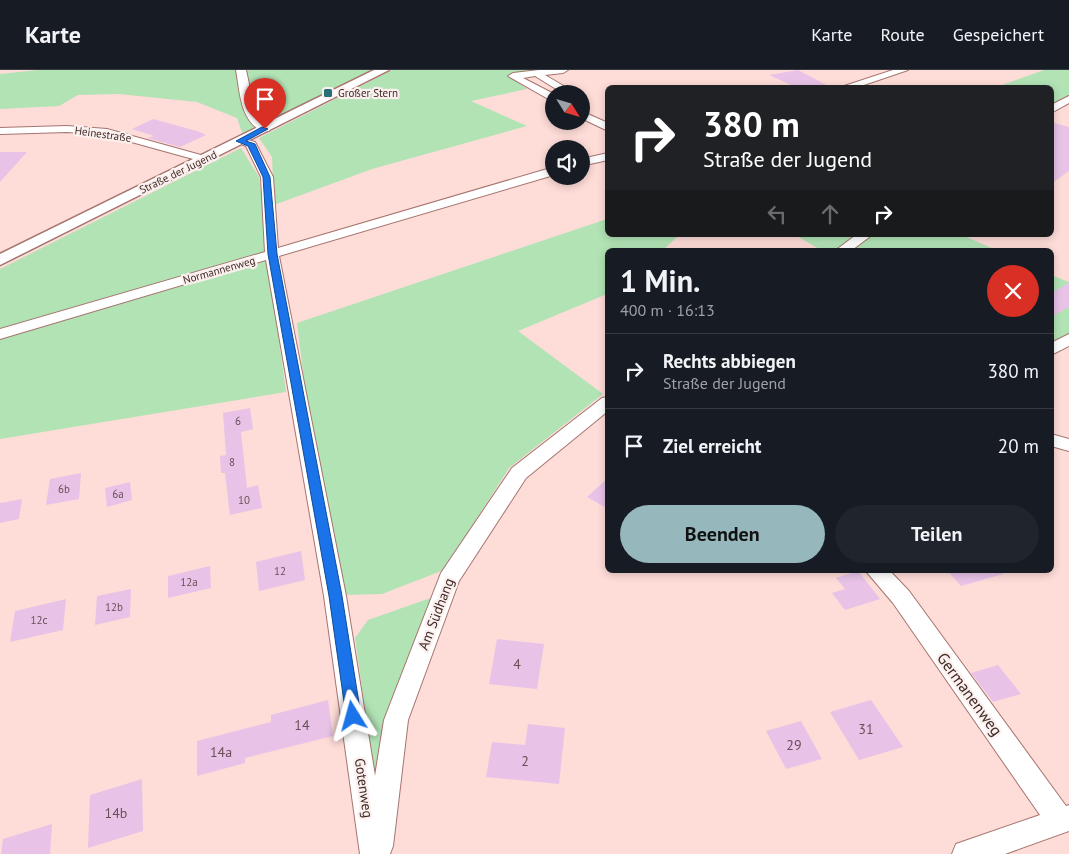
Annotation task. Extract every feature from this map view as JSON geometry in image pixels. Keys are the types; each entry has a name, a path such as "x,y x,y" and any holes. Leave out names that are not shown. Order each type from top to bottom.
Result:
{"street":[{"path":"240,70 252,118 258,126 265,129"},
{"name":"Straße der Jugend","path":"0,260 383,70"},
{"path":"545,93 513,76 563,70"},
{"path":"852,85 903,70"},
{"path":"534,73 556,85"},
{"path":"1054,108 1069,99"},
{"path":"590,119 605,126"},
{"name":"Heinestraße","path":"0,131 67,129 107,132 204,159"},
{"name":"Gotenweg","path":"240,141 251,144 267,177 272,254 335,596 376,854"},
{"path":"590,161 605,157"},
{"name":"Normannenweg","path":"0,334 545,174"},
{"path":"846,248 862,237"},
{"path":"1054,348 1069,340"},
{"name":"Am Südhang","path":"376,854 396,720 449,578 519,473 605,404"},
{"path":"1054,441 1069,445"},
{"name":"Germanenweg","path":"879,573 901,597 1065,819 966,854"}],"green space":[{"path":"38,70 376,70 243,135 237,118 197,102 119,94 78,95 59,106 0,109 0,74"},
{"path":"392,70 547,70 510,75 527,89 471,101 527,126 372,169 274,205 272,157 259,138"},
{"path":"1044,70 1069,70 1069,99 1054,106 1054,85 1002,85"},
{"path":"241,148 259,177 270,252 0,329 0,269"},
{"path":"605,220 605,237 677,237 665,248 605,248 605,295 518,331 603,394 509,468 444,570 382,594 345,595 305,389 297,323"},
{"path":"798,237 967,237 991,248 818,248"},
{"path":"268,260 286,392 0,439 0,339"},
{"path":"1054,276 1069,282 1069,339 1054,346"},
{"path":"436,596 376,789 355,638 368,620"}],"building":[{"path":"798,70 826,85 791,85 769,75"},
{"path":"153,119 206,135 180,147 147,138 154,136 132,129"},
{"path":"1054,123 1069,127 1069,171 1054,182"},
{"path":"0,152 27,152 0,182"},
{"path":"1069,283 1069,307 1054,315 1054,291"},
{"path":"250,408 253,429 241,432 247,488 258,485 262,508 230,515 225,473 221,473 220,456 226,455 223,413"},
{"path":"81,473 79,499 46,505 50,479"},
{"path":"605,481 605,507 587,497"},
{"path":"130,482 132,500 107,507 105,488"},
{"path":"22,499 19,519 0,523 0,503"},
{"path":"301,551 305,580 259,591 256,562"},
{"path":"210,566 211,588 168,598 168,576"},
{"path":"852,573 860,573 880,599 845,610 832,593 845,589 836,578"},
{"path":"950,573 1003,573 1003,574 961,586"},
{"path":"131,589 130,617 95,625 97,596"},
{"path":"66,599 63,630 10,642 15,611"},
{"path":"497,639 544,644 537,689 489,684"},
{"path":"998,665 1021,694 993,702 971,673"},
{"path":"328,700 333,736 245,758 245,763 197,776 197,741 271,722 271,715"},
{"path":"871,700 903,747 859,760 830,712"},
{"path":"801,721 822,759 786,769 766,731"},
{"path":"528,724 565,728 559,784 486,777 492,742 525,745"},
{"path":"142,779 143,831 88,848 90,795"},
{"path":"52,824 50,854 1,854 3,839"}],"place":[{"name":"Großer Stern","path":"328,93"}],"route":[{"path":"265,129 240,141 251,144 267,177 268,217 272,254 300,393 335,596 353,716"}]}
